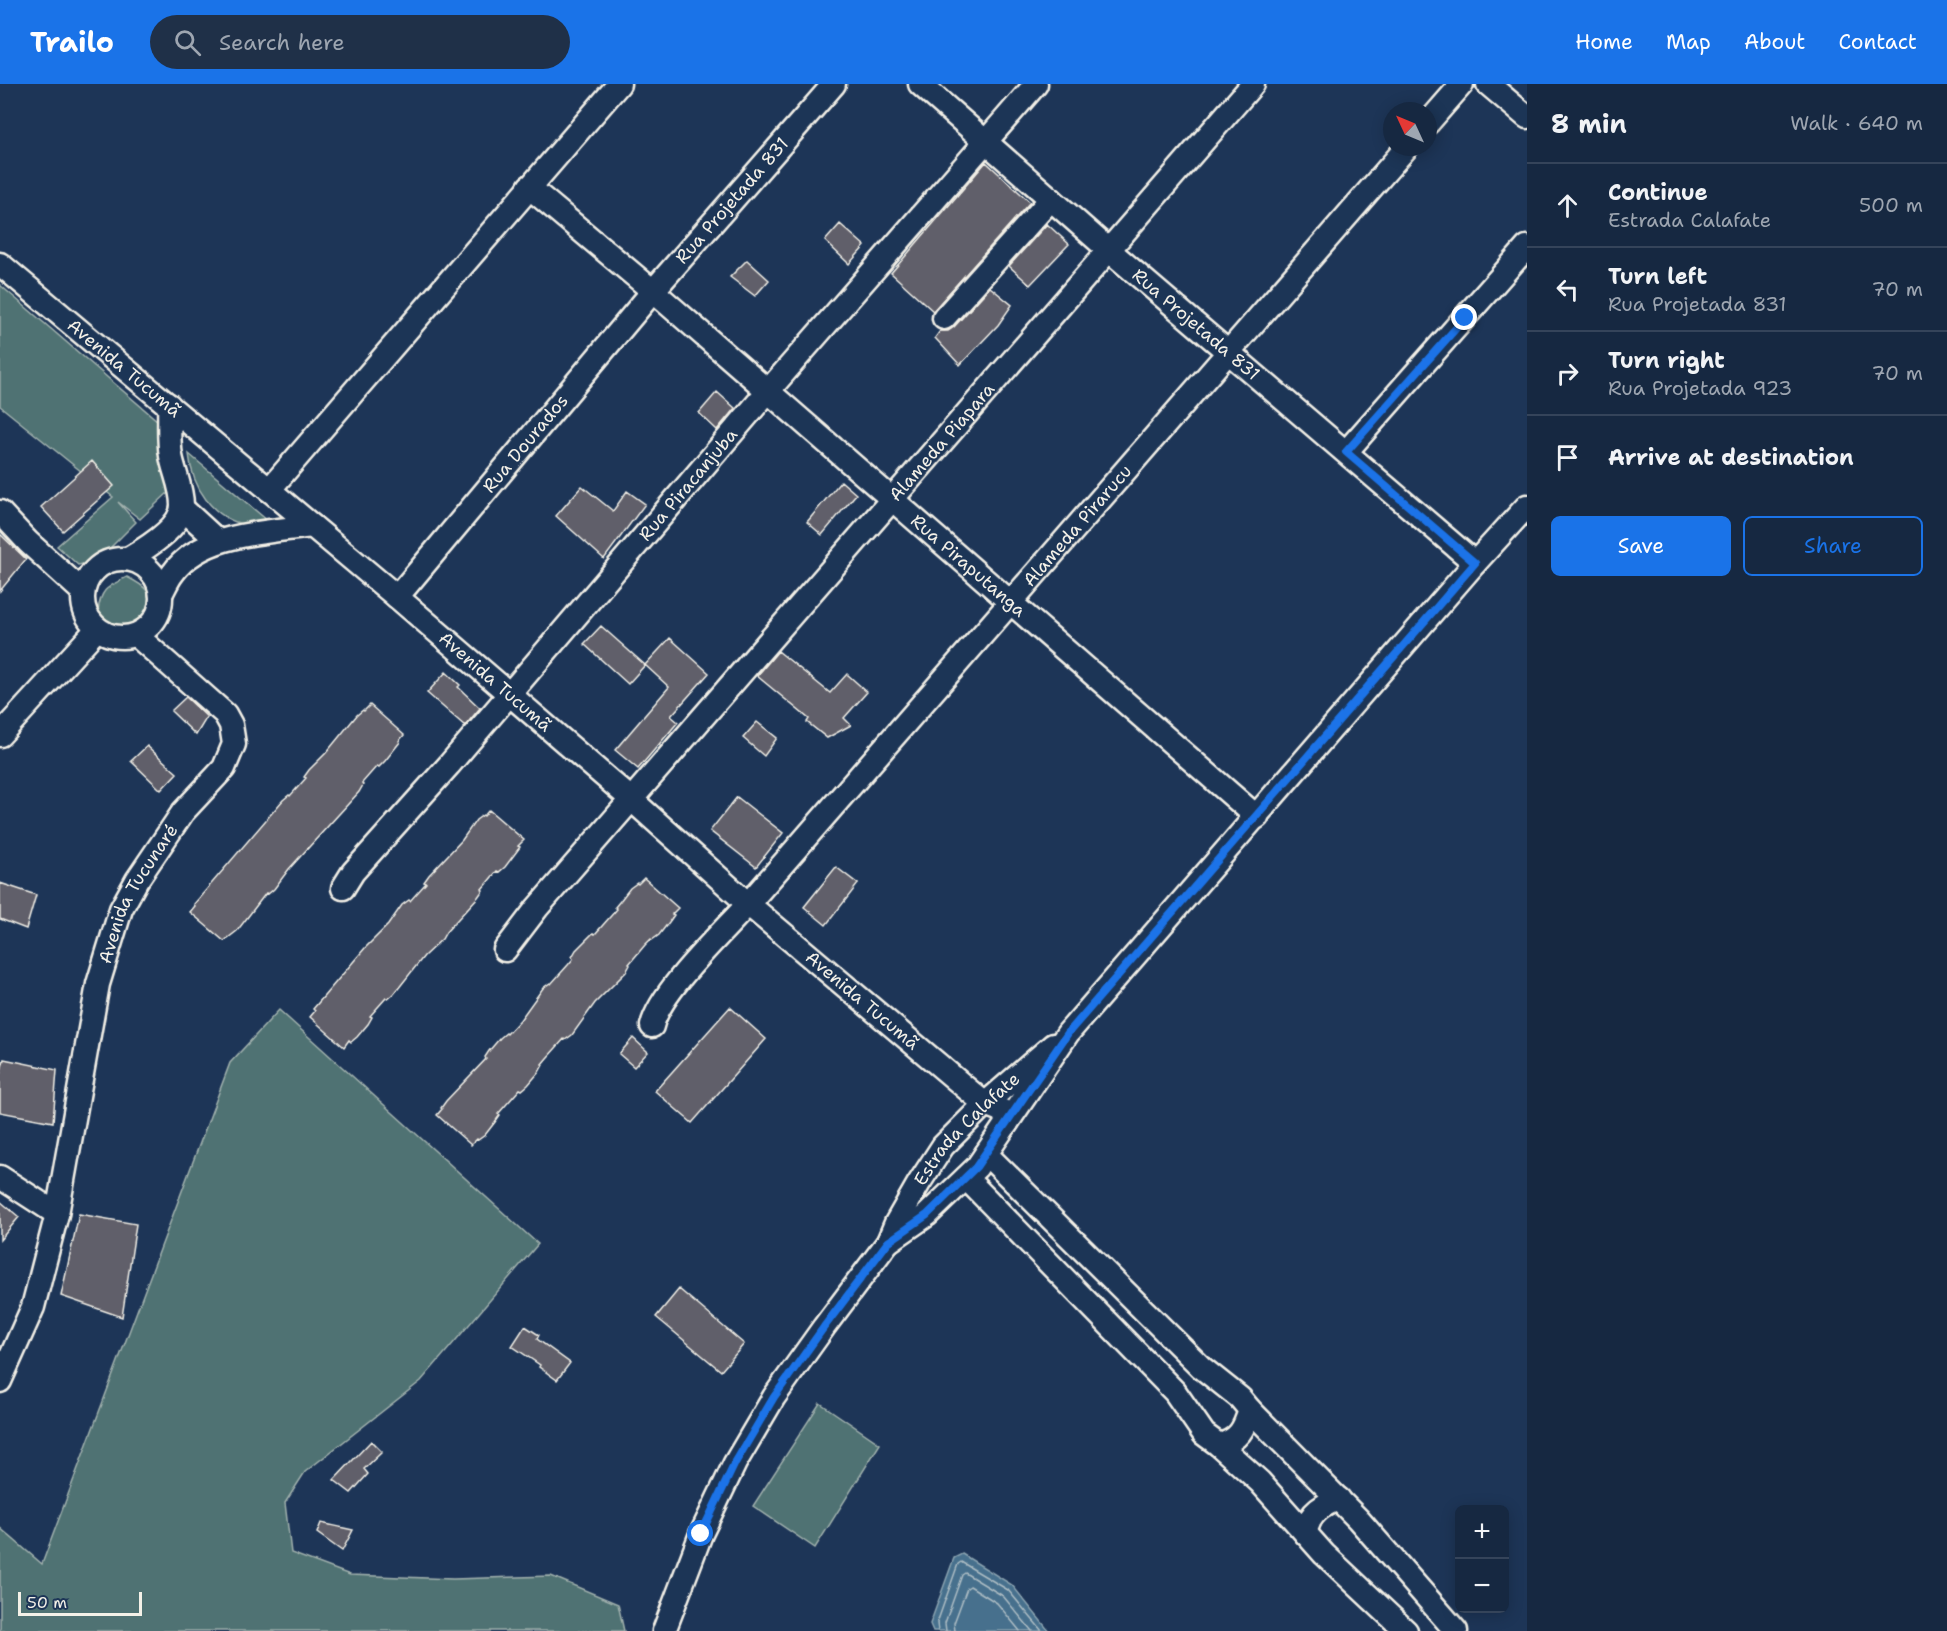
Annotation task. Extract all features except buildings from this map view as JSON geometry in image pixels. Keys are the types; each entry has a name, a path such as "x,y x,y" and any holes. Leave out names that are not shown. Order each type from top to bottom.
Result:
{"street":[{"path":"269,490 619,84"},
{"name":"Rua Projetada 831","path":"653,291 834,84"},
{"name":"Rua Projetada 831","path":"920,84 1110,251 1475,563"},
{"name":"Rua Piracanjuba","path":"344,888 353,872 509,696 768,391 1036,84"},
{"name":"Alameda Piapara","path":"505,950 537,908 1253,84"},
{"path":"1437,113 1462,84"},
{"path":"1488,84 1527,117"},
{"name":"Alameda Pirarucu","path":"748,904 1399,156"},
{"name":"Rua Piraputanga","path":"529,187 653,291 1257,817"},
{"path":"944,318 1051,199"},
{"path":"1346,452 1527,248"},
{"name":"Avenida Tucumã","path":"0,264 396,597 632,800 748,904 985,1104 1003,1111 1007,1123"},
{"name":"Rua Dourados","path":"396,597 653,291"},
{"path":"169,405 171,456 182,508 218,542"},
{"name":"Estrada Calafate","path":"888,1242 927,1215 958,1186 986,1154 1068,1033 1527,506"},
{"path":"128,559 160,537 176,520 182,508"},
{"path":"0,512 28,542 83,592"},
{"path":"161,594 173,572 187,559 218,542 312,526"},
{"path":"118,558 128,559 147,567 159,584 161,604 152,623 136,635 115,637 97,629 85,612 83,592 91,573 99,566 118,558"},
{"path":"0,735 97,629"},
{"name":"Avenida Tucunaré","path":"0,1381 33,1307 57,1214 98,984 121,909 137,880 177,821 224,768 234,744 231,724 225,714 136,635"},
{"path":"652,1026 657,1010 683,975 748,904"},
{"name":"Estrada Calafate","path":"664,1631 701,1534 735,1463 774,1397 888,1242 905,1206 930,1166 944,1146 985,1104 1068,1033"},
{"path":"986,1154 1201,1367 1240,1398 1339,1499 1456,1630"},
{"path":"930,1166 931,1182 936,1189 941,1192 958,1186 1175,1392 1204,1434 1219,1444 1260,1482 1306,1534 1406,1631"},
{"path":"0,1177 57,1214"},
{"path":"1219,1444 1230,1442 1236,1437 1246,1422 1250,1410"},
{"path":"1306,1534 1306,1526 1315,1512 1325,1504 1339,1499"}],"green space":[{"path":"0,285 159,422 170,491 140,519 118,502 136,522 97,561 78,565 57,546 113,497 0,406"},
{"path":"189,454 275,527 249,526 223,516 199,489"},
{"path":"127,577 147,591 153,614 144,626 126,637 107,626 98,611 101,597 106,589"},
{"path":"279,1010 538,1244 421,1381 305,1472 285,1503 291,1553 350,1575 453,1579 551,1576 618,1604 624,1631 0,1631 0,1528 42,1564 230,1063"},
{"path":"820,1403 880,1444 815,1548 753,1506"}],"water":[{"path":"962,1554 1012,1585 1049,1631 933,1631 930,1624 954,1558"}],"route":[{"path":"701,1534 735,1463 774,1397 888,1242 927,1215 976,1167 1068,1033 1475,563 1346,452 1465,318"}]}
